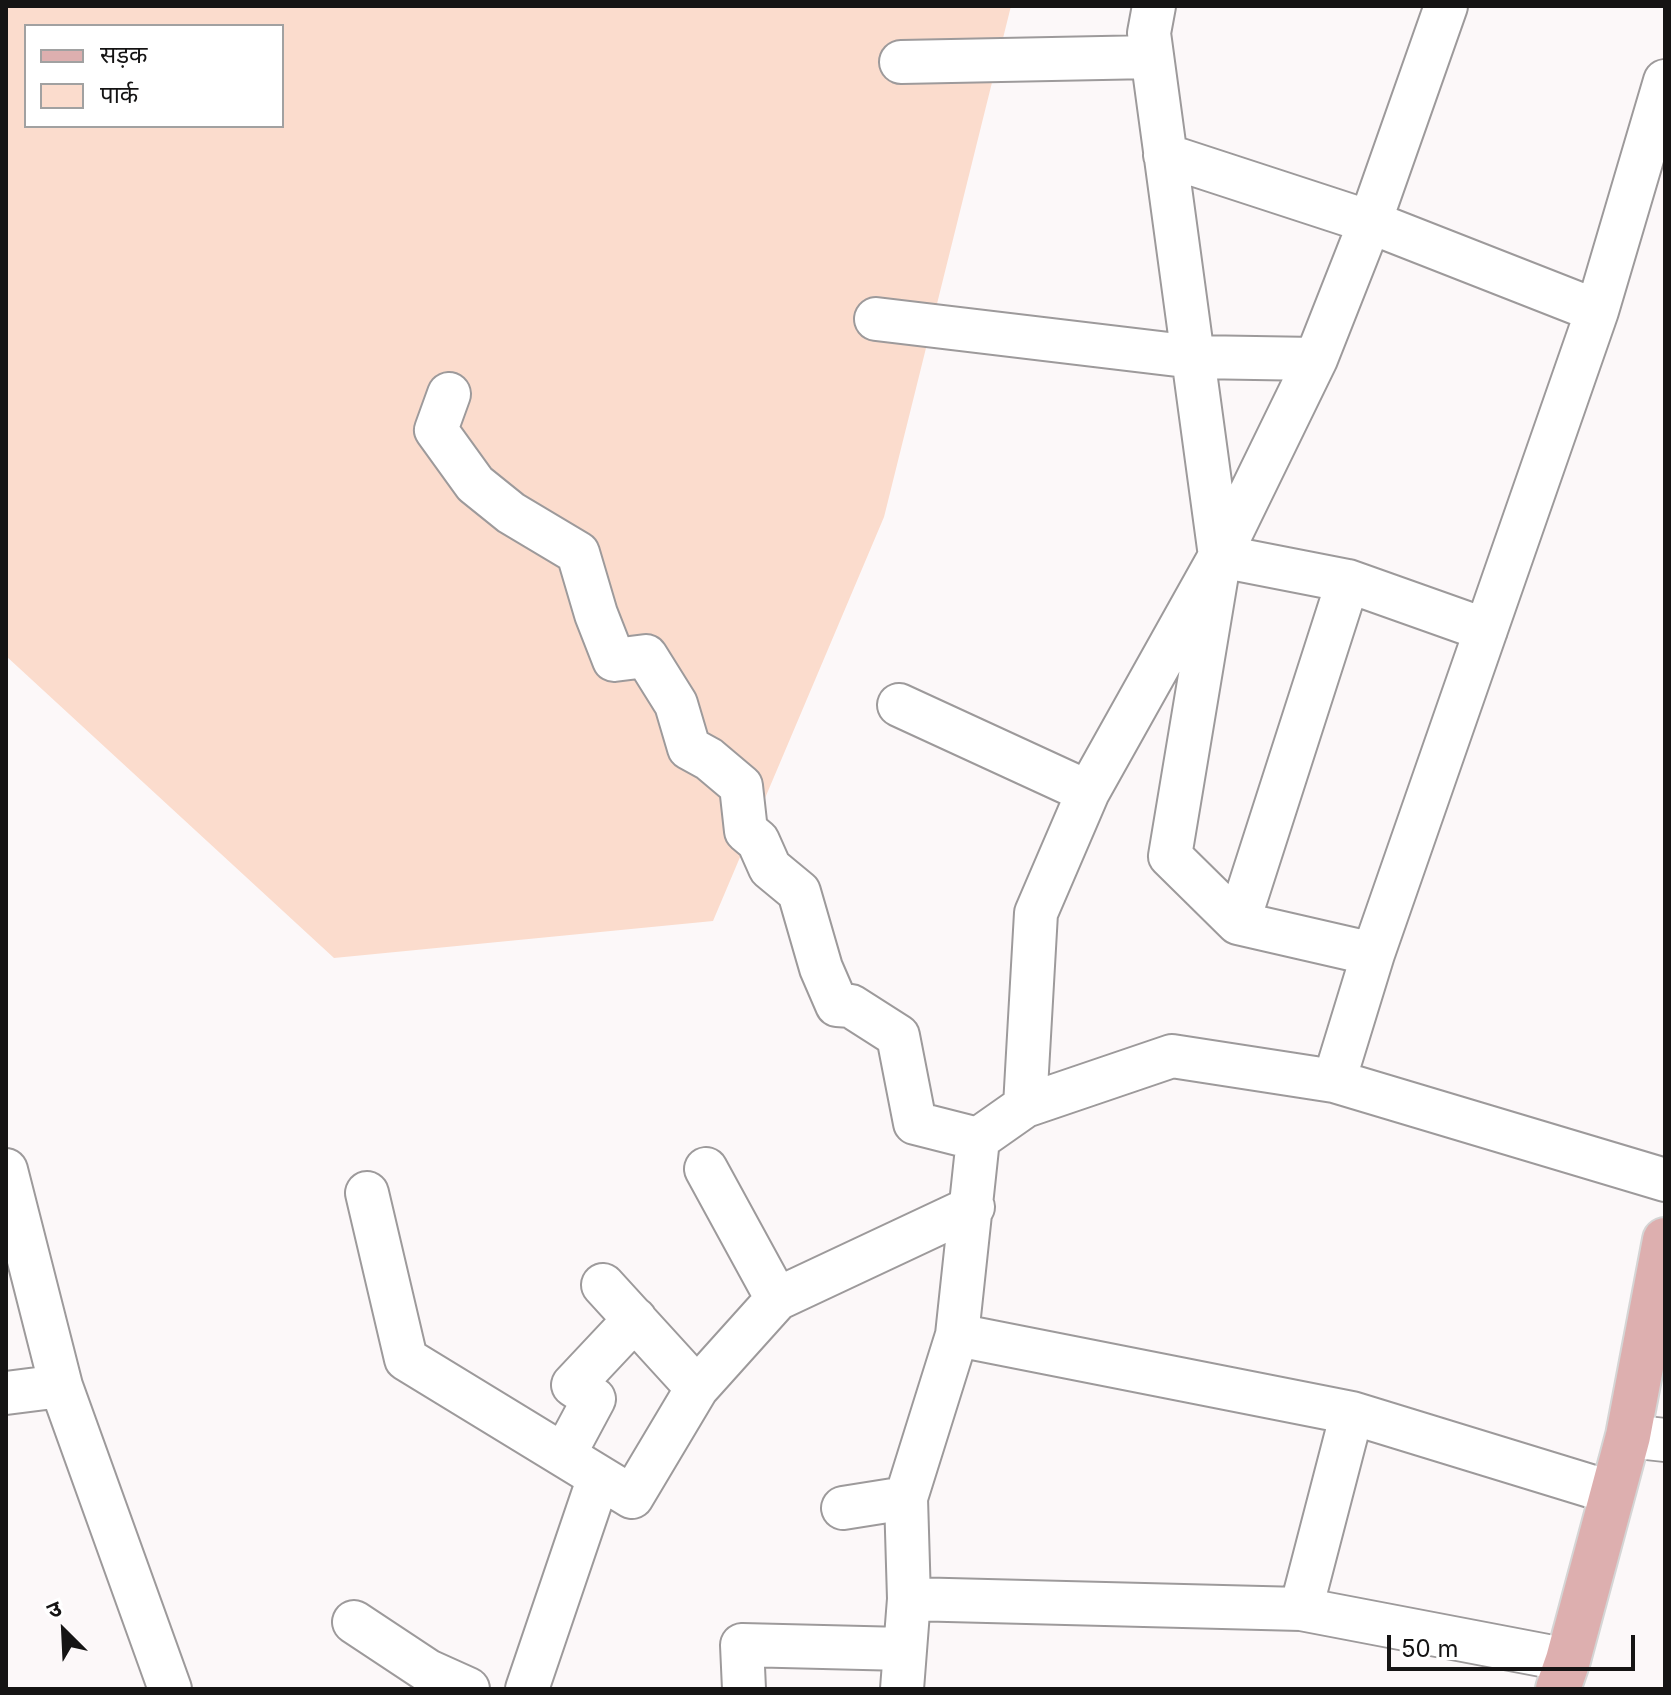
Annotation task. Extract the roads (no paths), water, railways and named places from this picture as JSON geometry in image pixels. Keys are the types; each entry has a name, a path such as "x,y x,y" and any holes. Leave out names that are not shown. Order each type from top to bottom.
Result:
{"main road":[{"path":"1563,1675 1613,1493 1646,1438 1665,1240"}],"street":[{"path":"1154,6 1149,33 1220,556 1170,856 1238,923 1373,954"},
{"path":"1025,1106 1036,913 1088,792 1220,556 1316,359 1370,222 1446,6"},
{"path":"901,62 1152,57"},
{"path":"1334,1081 1373,954 1597,311 1665,81"},
{"path":"1165,155 1370,222 1597,311"},
{"path":"876,319 1194,357 1316,359"},
{"path":"449,394 436,430 475,484 511,513 578,553 614,660 646,656 676,704 689,748 709,759 741,786 746,831 758,841 770,868 799,892 821,968 837,1005 851,1006 898,1036 915,1123 978,1139 1025,1106 1172,1056 1334,1081 1665,1180"},
{"path":"1220,556 1348,581 1486,630"},
{"path":"1238,923 1348,581"},
{"path":"899,705 1088,792"},
{"path":"744,1689 742,1645 903,1669 909,1599 906,1498 957,1335 978,1139"},
{"path":"706,1169 777,1299"},
{"path":"6,1170 61,1386 170,1689"},
{"path":"367,1193 406,1359 632,1497 697,1388 777,1299 973,1207"},
{"path":"603,1285 697,1388"},
{"path":"564,1455 594,1399 573,1385 635,1319"},
{"path":"957,1335 1352,1413 1613,1493"},
{"path":"6,1393 61,1386"},
{"path":"1301,1609 1352,1413"},
{"path":"527,1689 599,1477"},
{"path":"843,1508 906,1498"},
{"path":"909,1599 1301,1609 1563,1675"},
{"path":"354,1622 424,1680 468,1689"}]}
